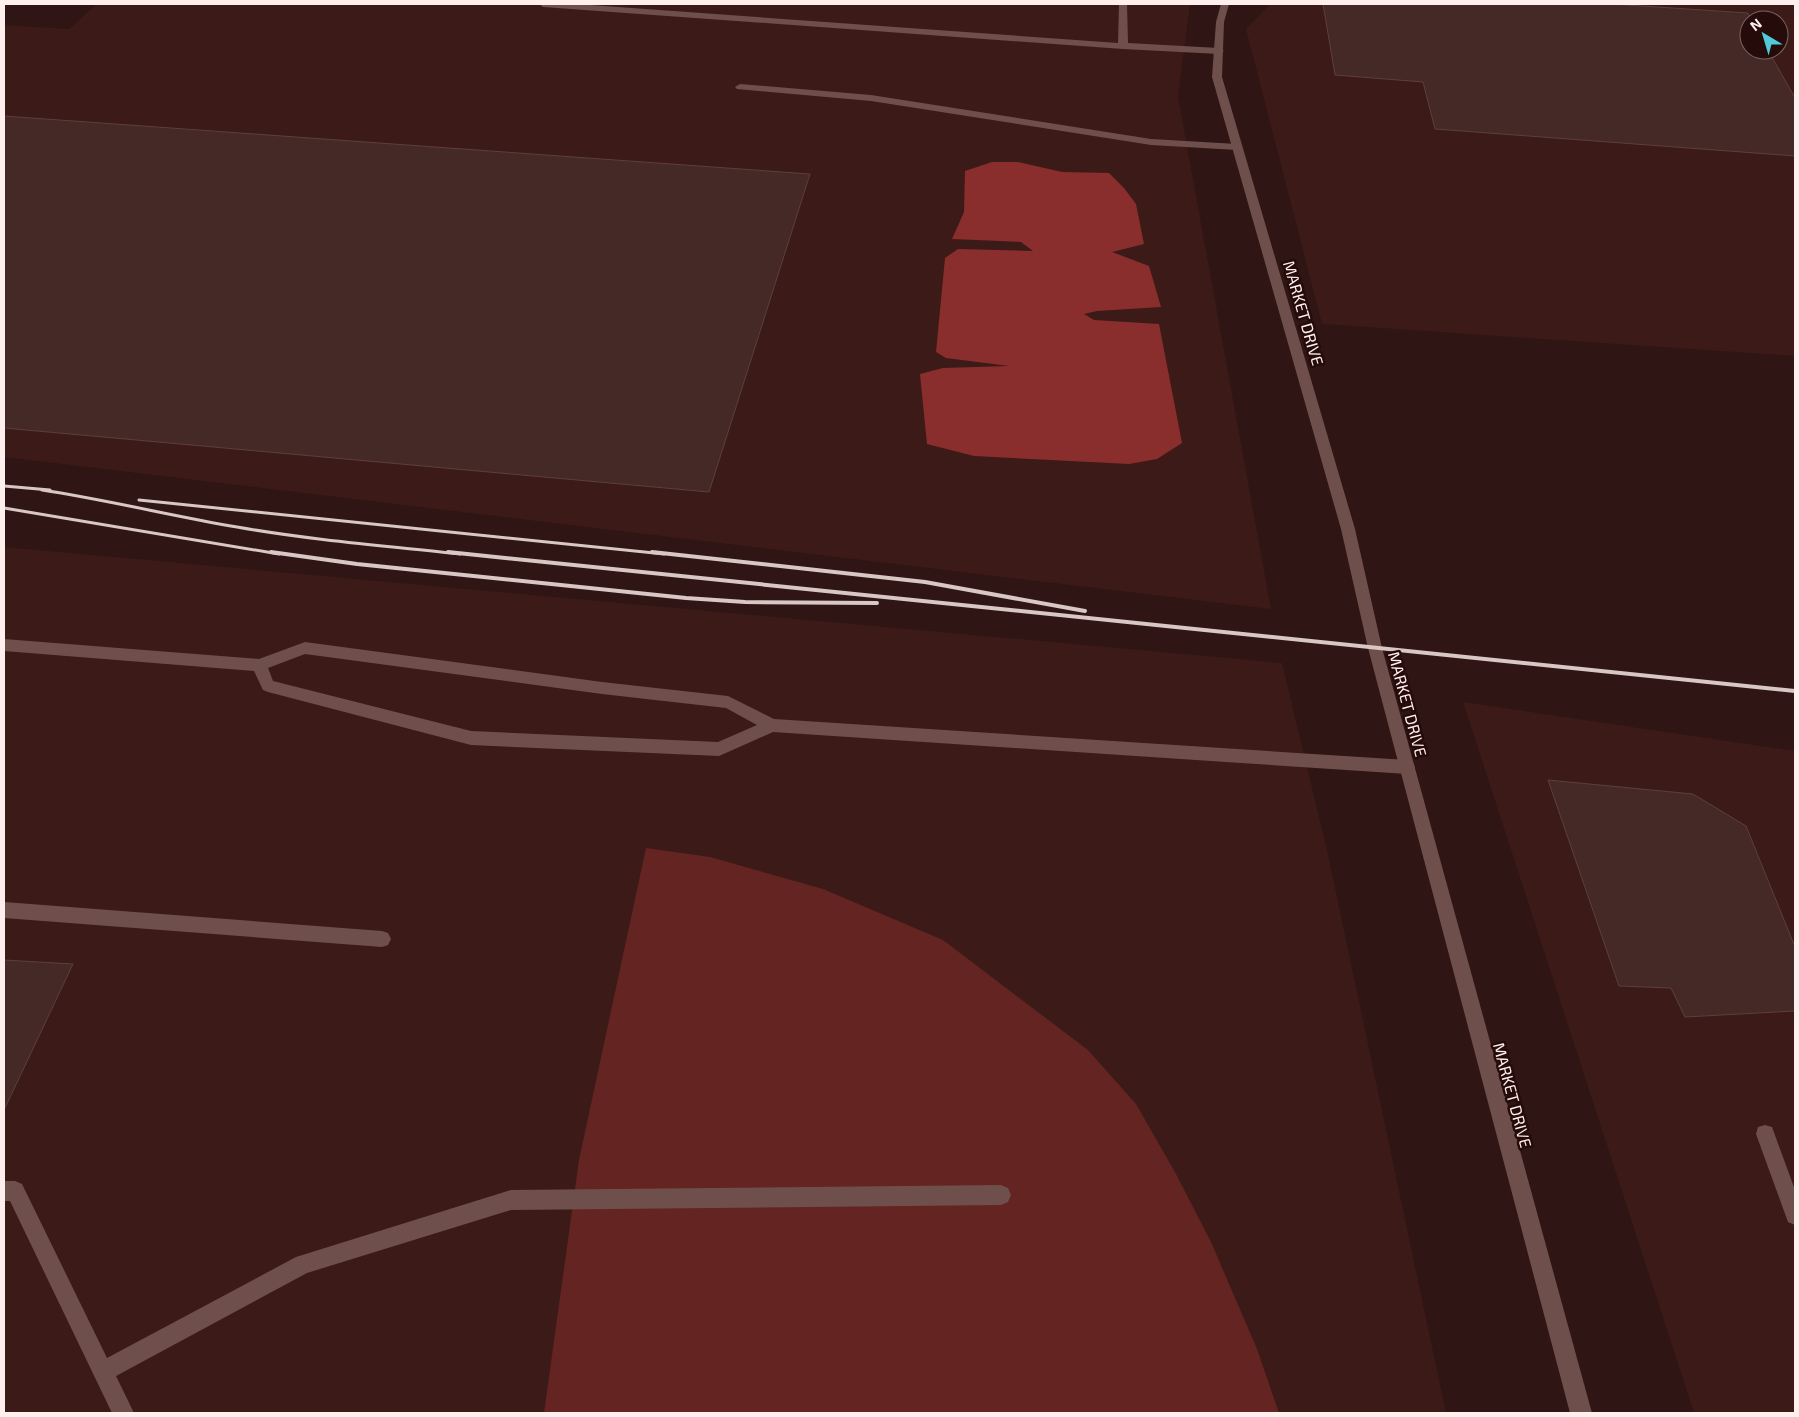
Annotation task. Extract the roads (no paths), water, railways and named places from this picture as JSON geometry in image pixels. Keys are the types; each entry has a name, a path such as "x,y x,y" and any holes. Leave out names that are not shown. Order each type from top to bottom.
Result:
{"street":[{"path":"544,4 1122,46 1219,51"},
{"path":"1122,46 1123,4"},
{"name":"MARKET DRIVE","path":"1226,4 1220,22 1217,77 1348,528 1375,648 1581,1413"},
{"path":"740,87 871,98 1092,134 1141,140 1237,146"},
{"path":"4,646 259,665 305,648 602,688 728,702 772,725 1407,767"},
{"path":"259,665 268,686 471,738 719,749 772,725"},
{"path":"4,910 382,939"},
{"path":"1765,1134 1795,1215"},
{"path":"4,1191 15,1191 123,1413"},
{"path":"104,1372 303,1264 511,1200 1001,1195"}],"railway":[{"path":"4,486 50,490"},
{"path":"42,490 265,532 460,554"},
{"path":"139,500 664,554"},
{"path":"4,508 279,554"},
{"path":"271,552 357,564 686,598 745,602 877,603"},
{"path":"448,552 1795,691"},
{"path":"652,552 925,582 1085,611"}]}
